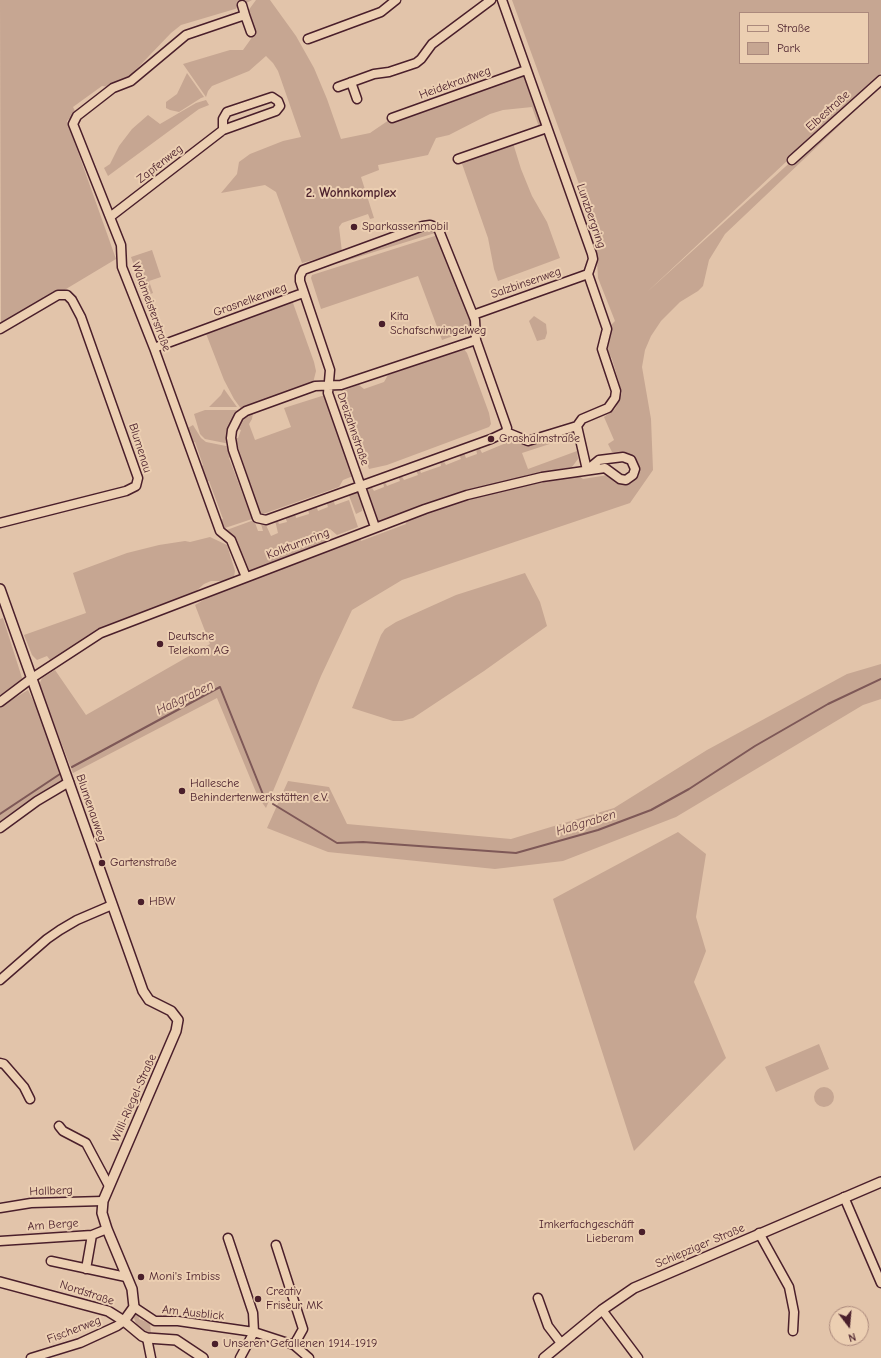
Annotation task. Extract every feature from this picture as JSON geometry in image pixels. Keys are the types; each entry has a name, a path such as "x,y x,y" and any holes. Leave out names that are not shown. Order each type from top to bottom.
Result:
{"street":[{"path":"308,39 381,12 396,0"},
{"path":"338,87 416,63 421,59 432,44 491,0"},
{"name":"Lunzbergring","path":"502,0 592,254 593,259 588,274"},
{"path":"242,5 251,32"},
{"name":"Waldmeisterstraße","path":"245,15 186,35 130,81 110,90 73,120 75,132 121,246 122,267 154,348 220,531 230,540 246,577"},
{"name":"Heidekrautweg","path":"392,118 526,70"},
{"name":"Elbestraße","path":"792,160 881,80"},
{"path":"351,82 357,99"},
{"name":"Zapfenweg","path":"110,217 224,130 276,111 280,106 276,97 227,112 223,118 224,130"},
{"path":"458,159 547,128"},
{"name":"Grasnelkenweg","path":"154,348 303,293 300,278 304,269 423,226 436,227 442,232 473,315"},
{"path":"476,340 341,385 328,387 315,386 241,414 236,422 230,438 257,518 266,520 491,439 506,432 528,442 577,426 582,419 608,408 615,398 616,392 602,348 607,334 606,326 588,274"},
{"name":"Salzbinsenweg","path":"473,315 588,274"},
{"name":"Dreizahnstraße","path":"303,293 330,370 328,393 375,527"},
{"name":"Blumenau","path":"0,329 58,295 67,295 78,310 131,455 138,482 133,488 126,491 0,523"},
{"path":"473,315 476,326 476,340 507,428 506,432"},
{"path":"577,426 587,470"},
{"name":"Kolkturmring","path":"0,702 32,678 101,633 375,527 467,495 542,477 605,468 620,479 626,480 633,475 636,469 631,460 623,457 598,460 587,470"},
{"name":"Blumenauweg","path":"0,589 112,905 146,996 156,1004 172,1012 178,1020"},
{"path":"0,828 37,801 69,782"},
{"path":"0,980 47,938 82,917 112,905"},
{"name":"Willi-Riegel-Straße","path":"134,1307 132,1289 107,1229 102,1213 103,1201 173,1038 178,1020"},
{"path":"0,1064 4,1064 24,1087 30,1099"},
{"path":"59,1126 63,1131 86,1143 109,1186"},
{"name":"Schiepziger Straße","path":"544,1358 602,1310 634,1288 881,1182"},
{"path":"844,1197 881,1283"},
{"name":"Hallberg","path":"0,1208 31,1203 103,1201"},
{"name":"Am Berge","path":"0,1241 92,1235 107,1229"},
{"path":"759,1234 789,1287 794,1312 793,1332"},
{"path":"86,1269 92,1235"},
{"path":"228,1238 253,1313 254,1332 240,1358"},
{"path":"276,1245 303,1329 294,1345 309,1358"},
{"path":"51,1261 126,1277"},
{"name":"Nordstraße","path":"0,1282 108,1311 124,1321 142,1336 147,1338"},
{"path":"538,1298 548,1326 561,1343"},
{"path":"124,1321 134,1307"},
{"name":"Am Ausblick","path":"134,1307 155,1321 178,1321 254,1332 294,1345"},
{"path":"602,1310 638,1358"},
{"name":"Fischerweg","path":"31,1358 80,1343 117,1326 124,1321"},
{"path":"151,1358 147,1338 176,1340 203,1358"}],"green space":[{"path":"0,0 252,0 235,9 181,25 171,33 126,80 110,87 102,86 73,107 76,113 67,121 116,259 1,328"},
{"path":"256,0 270,0 296,36 314,68 341,139 370,133 392,118 526,70 547,128 540,130 532,107 503,110 490,114 449,135 436,138 428,155 378,165 379,170 361,177 374,218 370,219 368,214 342,223 339,227 342,252 302,263 276,192 265,185 221,193 237,174 239,162 250,154 283,141 301,137 278,71 266,56 249,71 212,86 206,97 183,64 230,50 243,50 253,36 245,15"},
{"path":"512,0 881,0 881,73 646,293 881,80 881,86 725,234 709,260 703,286 698,291 680,302 661,321 651,336 645,350 642,367 651,419 653,470 630,503 402,580 352,610 321,676 266,808 258,797 217,698 73,773 39,685 42,678 55,670 86,715 210,644 195,605 207,598 359,536 361,541 406,524 405,519 471,497 578,475 583,479 608,475 620,484 630,482 639,476 638,466 630,454 612,452 608,444 614,440 604,417 615,409 622,393 612,359 606,347 607,329 615,321 598,278 595,228"},
{"path":"187,73 204,97 179,112 166,108 166,102 177,94"},
{"path":"206,100 209,105 199,109 108,176 104,168 110,164 119,146 132,129 148,115 160,124 196,103"},
{"path":"513,143 521,169 532,196 547,222 560,258 498,281 488,238 461,161"},
{"path":"429,230 435,233 342,262 323,265 420,231"},
{"path":"438,235 473,329 473,335 469,335 467,331 442,340 418,276 321,309 311,278 312,275"},
{"path":"152,250 161,277 149,281 153,293 145,296 131,257"},
{"path":"290,302 293,303 314,362 316,371 313,383 305,385 306,387 242,410 234,399 224,380 205,331"},
{"path":"534,316 546,324 547,333 545,339 537,341 529,321"},
{"path":"463,348 467,353 489,413 491,424 489,427 387,465 369,469 341,392 359,385 364,389 384,382 388,375"},
{"path":"224,389 237,407 209,407 221,395"},
{"path":"325,395 353,476 343,480 339,487 263,514 260,513 235,438 238,438 241,430 236,428 242,417 253,413 249,424 255,440 291,427 284,408"},
{"path":"205,410 236,410 240,412 230,444 205,439 200,434 194,414"},
{"path":"193,425 201,438 206,442 231,447 233,455 229,458 252,519 222,529 219,521 223,519 209,481 205,482 200,467 203,465 195,442 191,443 186,429"},
{"path":"568,432 574,436 522,453 528,469 577,451 578,459 572,467 527,475 521,479 381,522 376,520 366,494 367,489 371,486 374,491 384,487 383,482 385,482 387,486 400,481 398,476 401,475 404,480 418,475 416,470 419,468 421,473 441,466 440,461 443,460 446,465 461,459 459,455 464,453 466,458 477,454 476,449 479,447 482,453 506,443 505,439 531,444"},
{"path":"348,493 358,493 363,503 362,511 356,514"},
{"path":"333,499 335,505 349,500 358,527 337,535 330,529 324,531 326,540 322,545 253,572 247,571 224,531 254,520 258,531 263,531 261,524 266,525 271,536 278,533 275,520 277,519 279,524 287,522 285,516 295,513 296,518 309,514 308,508 316,505 318,511 328,507 326,501"},
{"path":"210,537 227,545 235,571 234,577 229,581 211,581 204,584 193,594 94,634 50,660 47,656 37,660 32,655 24,635 86,613 73,573 127,553 159,545 185,541 190,542"},
{"path":"525,573 540,602 547,626 484,671 413,718 402,721 393,721 352,708 381,635 385,629 396,622 456,595"},
{"path":"3,618 23,681 0,699 0,619"},
{"path":"881,664 881,699 863,705 676,817 563,861 495,869 328,852 267,828 288,781 329,787 347,824 511,839 614,808 707,750 847,674"},
{"path":"28,690 49,733 64,780 0,825 0,707"},
{"path":"678,832 706,854 696,917 706,951 694,982 726,1058 634,1151 553,899"},
{"path":"819,1044 829,1069 776,1092 765,1067"},
{"path":"824,1087 831,1090 834,1097 831,1104 824,1107 817,1104 814,1097 817,1090"},
{"path":"135,1313 138,1314 139,1319 150,1323 151,1334 146,1333 137,1326 134,1318"}],"waterway":[{"name":"Haßgraben","path":"273,804 337,843 363,842 516,853 598,830 651,810 689,789 755,746 828,704 881,679"},
{"name":"Haßgraben","path":"72,767 220,687 264,797 267,800"},
{"name":"Haßgraben","path":"0,814 60,774"}],"place":[{"name":"Sparkassenmobil","path":"354,227"},
{"name":"Kita Schafschwingelweg","path":"382,324"},
{"name":"Grashalmstraße","path":"491,439"},
{"name":"Deutsche Telekom AG","path":"160,644"},
{"name":"Hallesche Behindertenwerkstätten e.V.","path":"182,791"},
{"name":"Gartenstraße","path":"102,863"},
{"name":"HBW","path":"141,902"},
{"name":"Imkerfachgeschäft Lieberam","path":"642,1232"},
{"name":"Moni's Imbiss","path":"141,1277"},
{"name":"Creativ Friseur MK","path":"258,1299"},
{"name":"Unseren Gefallenen 1914-1919","path":"215,1344"}],"district":[{"name":"2. Wohnkomplex","path":"351,193"}]}
